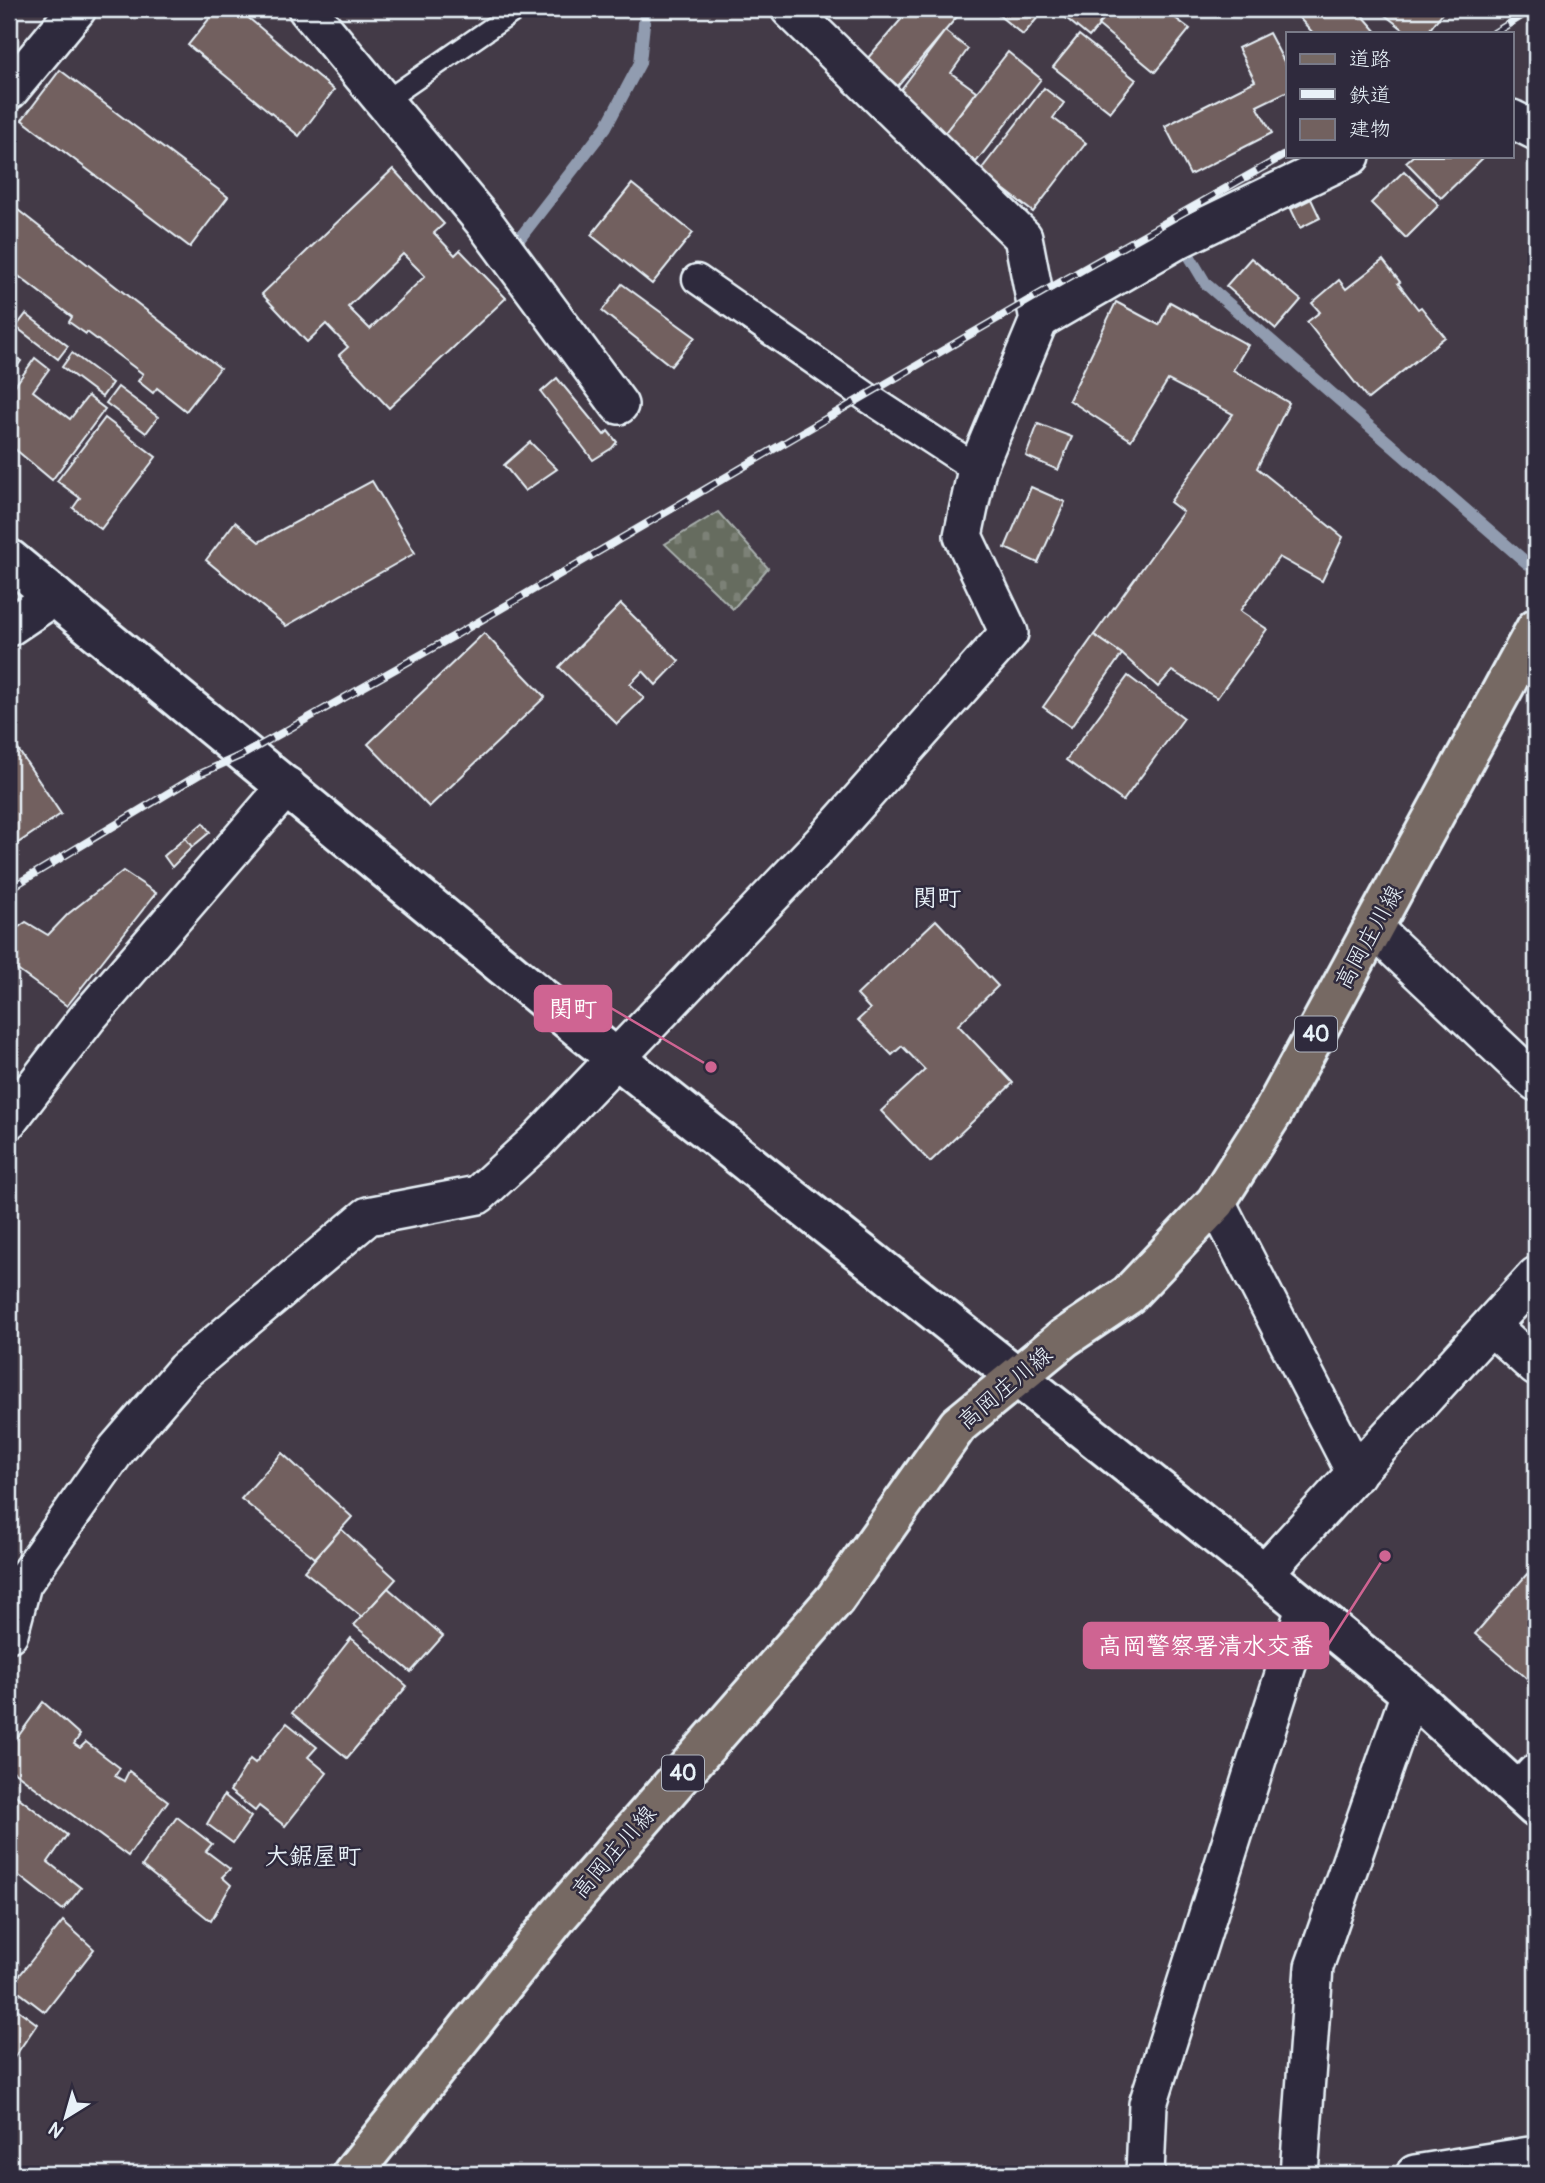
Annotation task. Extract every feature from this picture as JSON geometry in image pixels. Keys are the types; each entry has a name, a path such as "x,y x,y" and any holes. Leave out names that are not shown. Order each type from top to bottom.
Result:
{"main road":[{"name":"高岡庄川線","path":"352,2174 558,1916 835,1599 958,1424 1064,1338 1128,1294 1216,1202 1272,1114 1536,628"}],"street":[{"path":"9,91 77,9"},
{"path":"307,9 484,222 619,405"},
{"path":"9,1633 22,1584 117,1449 185,1370 368,1216 478,1195 537,1141 822,843 1009,633 962,536 977,469 1039,320 1023,237 790,9"},
{"path":"1514,120 1536,131"},
{"path":"1039,320 1179,239 1348,158"},
{"path":"697,279 977,469"},
{"path":"9,559 616,1058 1264,1573 1530,1791"},
{"path":"9,626 55,596"},
{"path":"9,1120 89,1017 287,786"},
{"path":"1374,929 1536,1082"},
{"path":"1216,1202 1356,1474"},
{"path":"1264,1573 1536,1276"},
{"path":"1491,1326 1536,1367"},
{"path":"1144,2174 1148,2104 1305,1608"},
{"path":"1299,2174 1314,1968 1410,1693"},
{"path":"1415,2174 1536,2155"}],"lane":[{"path":"385,101 518,9"}],"green space":[{"path":"718,512 768,568 733,609 665,544"}],"building":[{"path":"194,9 208,9 203,15"},
{"path":"217,9 238,9 334,90 299,136 188,45"},
{"path":"910,9 962,11 898,86 867,59"},
{"path":"999,9 1045,9 1023,35 996,13"},
{"path":"1055,9 1113,9 1089,37"},
{"path":"1113,9 1163,9 1190,29 1155,72 1098,25"},
{"path":"1291,9 1357,9 1377,32 1312,32"},
{"path":"1377,9 1439,9 1443,12 1428,32 1407,32"},
{"path":"945,31 968,49 951,73 976,91 945,133 896,96"},
{"path":"1269,33 1286,65 1286,92 1257,106 1272,133 1190,175 1165,126 1255,81 1238,48"},
{"path":"1079,35 1136,80 1110,112 1053,67"},
{"path":"1008,52 1041,79 976,162 943,135"},
{"path":"60,70 228,197 190,247 22,120"},
{"path":"1044,88 1064,103 1053,118 1086,143 1033,212 980,171"},
{"path":"1411,158 1483,158 1441,198 1406,162"},
{"path":"393,169 444,224 434,233 455,255 460,250 506,298 389,408 339,355 348,347 326,324 307,342 262,294","holes":["403,254 425,276 370,329 348,307"]},
{"path":"1404,171 1439,205 1406,238 1371,203"},
{"path":"632,184 693,233 652,284 591,235"},
{"path":"1311,199 1320,218 1300,228 1291,209"},
{"path":"9,203 220,368 186,411 157,388 153,393 138,381 143,374 87,332 86,334 69,322 72,317 13,272 9,277"},
{"path":"1251,258 1301,300 1276,329 1226,286"},
{"path":"1383,260 1418,309 1421,307 1445,337 1368,399 1307,322 1320,312 1312,303 1339,280 1346,289"},
{"path":"622,284 695,337 671,366 602,311"},
{"path":"1116,302 1159,325 1170,302 1248,345 1233,370 1289,403 1257,468 1343,537 1322,581 1279,557 1240,611 1267,629 1217,698 1172,671 1158,687 1122,654 1094,635 1183,512 1170,502 1233,414 1168,380 1131,440 1069,400"},
{"path":"9,308 16,314 9,324"},
{"path":"26,314 68,346 58,359 16,327"},
{"path":"9,352 21,361 9,378"},
{"path":"72,353 112,383 102,397 62,367"},
{"path":"35,358 49,369 33,391 70,419 88,396 105,409 52,480 9,444 9,394"},
{"path":"557,378 604,435 608,431 617,442 593,460 541,392"},
{"path":"118,387 158,417 146,433 106,403"},
{"path":"105,418 156,457 101,529 73,508 80,498 57,481"},
{"path":"1038,424 1072,437 1058,470 1026,456"},
{"path":"530,442 557,469 525,491 504,465"},
{"path":"372,481 415,553 286,626 206,560 235,522 259,542"},
{"path":"1031,487 1065,502 1038,563 1005,548"},
{"path":"621,604 679,661 656,685 643,671 630,684 644,698 617,724 559,667"},
{"path":"484,633 545,697 429,807 368,744"},
{"path":"1094,635 1122,654 1071,727 1043,707"},
{"path":"1128,676 1184,718 1123,801 1066,760"},
{"path":"9,736 61,814 9,849"},
{"path":"203,823 210,832 192,847 185,838"},
{"path":"185,838 192,847 172,867 164,856"},
{"path":"123,871 156,893 67,1006 9,964 9,934 26,922 48,935 68,914"},
{"path":"936,920 998,986 958,1025 1013,1083 930,1162 881,1111 925,1070 902,1046 892,1055 858,1020 870,1009 857,995"},
{"path":"282,1453 352,1517 315,1558 241,1499"},
{"path":"341,1529 396,1579 362,1617 304,1571"},
{"path":"1527,1574 1536,1582 1536,1686 1475,1634"},
{"path":"388,1588 443,1636 411,1672 354,1625"},
{"path":"351,1638 407,1686 347,1758 292,1713"},
{"path":"43,1702 80,1735 74,1744 80,1748 86,1742 120,1768 115,1776 124,1781 129,1771 168,1801 128,1856 9,1768 9,1749"},
{"path":"287,1723 317,1747 308,1757 327,1773 285,1826 259,1806 255,1811 230,1791 250,1759 255,1763"},
{"path":"9,1790 67,1835 48,1862 81,1888 63,1910 9,1868"},
{"path":"224,1795 251,1817 233,1843 207,1824"},
{"path":"177,1817 212,1844 206,1851 230,1869 222,1877 231,1885 211,1921 142,1866"},
{"path":"63,1921 94,1949 45,2012 11,1986"},
{"path":"9,2003 37,2024 9,2065"}],"waterway":[{"path":"520,238 606,127 640,63 645,14 641,9"},
{"path":"1181,242 1206,284 1528,564"}],"railway":[{"path":"1496,32 1533,9"},
{"path":"9,889 200,774 246,753 454,636 1036,296 1286,154"}],"place":[{"name":"関町","path":"711,1067"},
{"name":"高岡警察署清水交番","path":"1385,1556"}],"district":[{"name":"関町","path":"937,898"},
{"name":"大鋸屋町","path":"313,1856"}]}
